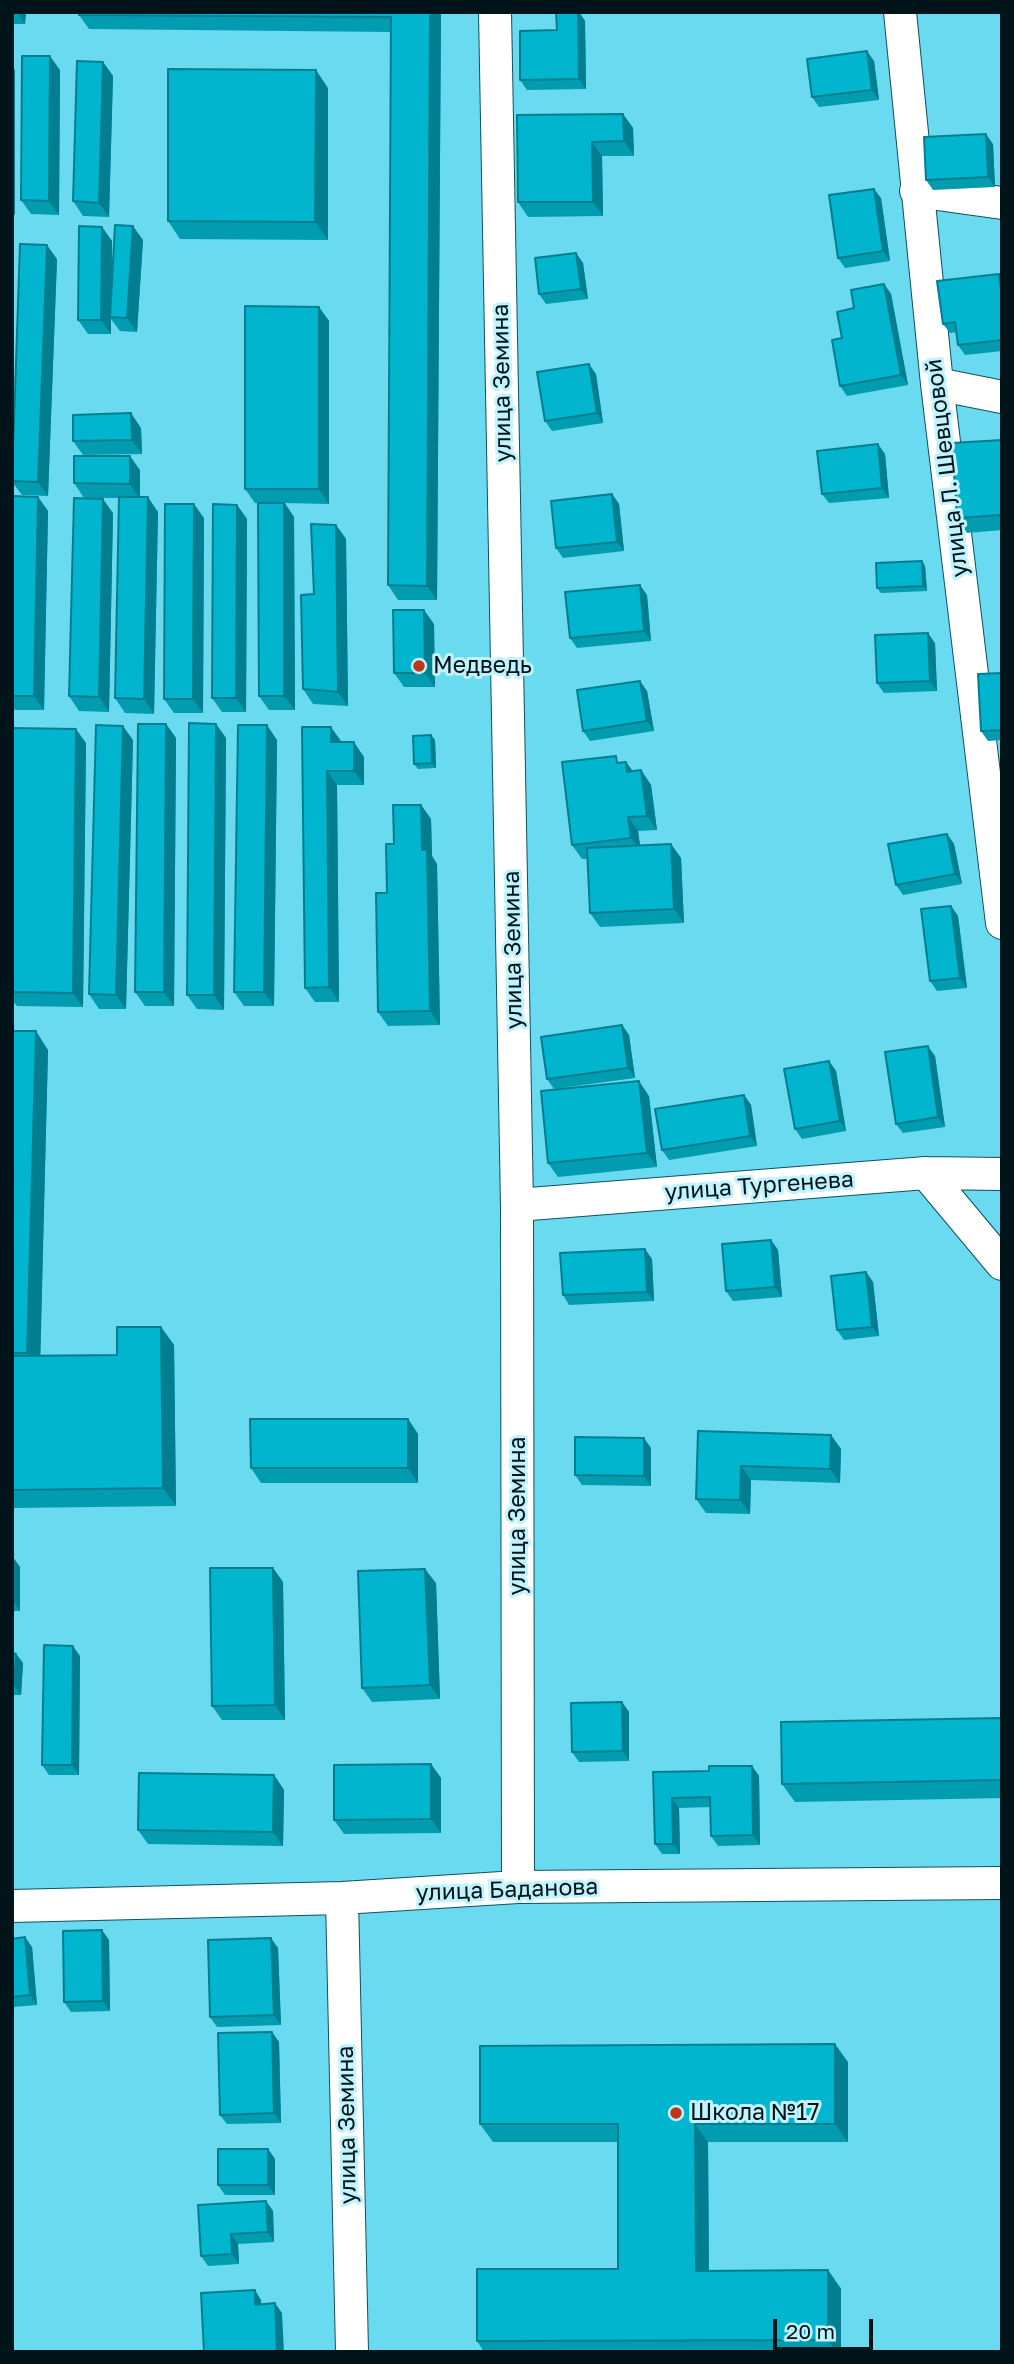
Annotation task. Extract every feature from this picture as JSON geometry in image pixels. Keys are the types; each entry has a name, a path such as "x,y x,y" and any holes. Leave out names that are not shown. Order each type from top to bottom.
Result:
{"street":[{"name":"улица Земина","path":"495,12 517,1205 518,1887"},
{"name":"улица Л. Шевцовой","path":"900,12 937,384 1002,923"},
{"path":"916,191 1002,203"},
{"path":"937,384 1002,397"},
{"name":"улица Тургенева","path":"517,1205 926,1173 1002,1174"},
{"path":"926,1173 1002,1264"},
{"name":"улица Баданова","path":"12,1906 342,1898 518,1887 1002,1883"},
{"name":"улица Земина","path":"342,1898 352,2352"}],"building":[{"path":"79,12 430,12 427,586 388,585 391,17 79,15"},
{"path":"556,12 578,12 579,79 520,80 520,31 557,30"},
{"path":"867,51 872,90 812,97 807,59"},
{"path":"22,56 50,56 49,201 21,200"},
{"path":"77,61 103,62 99,203 73,201"},
{"path":"168,69 316,70 315,222 168,221"},
{"path":"623,114 624,141 592,142 593,202 518,202 517,115"},
{"path":"986,134 988,177 926,180 924,137"},
{"path":"874,189 883,251 838,258 829,195"},
{"path":"115,225 133,226 127,318 110,317"},
{"path":"79,226 102,227 101,320 78,320"},
{"path":"20,244 47,245 38,482 12,481"},
{"path":"576,253 581,289 539,294 535,258"},
{"path":"999,274 1002,340 958,345 955,322 943,324 937,281"},
{"path":"884,284 901,375 840,386 832,340 842,338 837,312 854,308 851,290"},
{"path":"245,306 319,307 319,489 245,489"},
{"path":"589,364 597,413 545,421 537,372"},
{"path":"131,413 132,440 73,441 73,415"},
{"path":"1002,440 1002,515 957,518 952,443"},
{"path":"878,444 882,488 822,494 817,451"},
{"path":"74,456 130,456 130,484 74,483"},
{"path":"612,494 617,542 556,548 551,501"},
{"path":"12,496 38,497 34,696 12,696"},
{"path":"119,497 148,497 144,699 115,698"},
{"path":"74,498 103,499 99,697 69,696"},
{"path":"258,503 284,503 284,696 259,696"},
{"path":"165,504 194,504 193,699 164,699"},
{"path":"213,504 237,505 236,698 212,698"},
{"path":"311,524 336,525 338,692 303,689 301,595 314,594"},
{"path":"922,561 923,586 877,588 876,563"},
{"path":"640,585 644,631 570,638 565,592"},
{"path":"393,610 424,610 425,673 394,673"},
{"path":"928,633 930,681 877,683 875,635"},
{"path":"1002,673 1002,730 981,731 978,674"},
{"path":"640,681 647,721 583,731 577,690"},
{"path":"189,723 216,724 214,995 187,995"},
{"path":"138,724 166,724 164,992 135,992"},
{"path":"96,725 123,726 116,995 89,994"},
{"path":"238,725 267,725 264,992 234,992"},
{"path":"302,727 331,727 331,742 354,742 354,771 327,771 329,987 305,988"},
{"path":"12,728 76,729 73,993 12,992"},
{"path":"431,735 432,763 414,764 413,736"},
{"path":"616,756 617,763 626,762 627,772 641,770 647,816 628,817 631,838 572,845 562,762"},
{"path":"393,805 421,805 422,850 427,849 430,1011 378,1012 376,893 387,893 386,844 394,844"},
{"path":"947,834 955,874 896,885 888,844"},
{"path":"671,844 674,909 590,913 587,848"},
{"path":"951,906 960,978 930,981 921,909"},
{"path":"622,1025 628,1068 547,1079 541,1037"},
{"path":"12,1031 36,1031 27,1353 12,1353"},
{"path":"928,1046 938,1117 896,1124 885,1052"},
{"path":"829,1061 840,1121 795,1129 784,1069"},
{"path":"639,1081 647,1153 548,1163 541,1091"},
{"path":"744,1095 750,1136 662,1150 655,1109"},
{"path":"771,1240 775,1287 726,1291 722,1244"},
{"path":"645,1249 647,1292 563,1295 560,1253"},
{"path":"866,1272 872,1327 837,1330 831,1276"},
{"path":"117,1327 161,1327 163,1488 12,1490 12,1356 117,1355"},
{"path":"250,1419 408,1419 408,1468 251,1468"},
{"path":"698,1431 831,1435 830,1469 741,1466 740,1500 696,1499"},
{"path":"575,1437 644,1438 644,1476 575,1475"},
{"path":"210,1568 273,1568 275,1705 212,1706"},
{"path":"425,1569 430,1685 362,1688 358,1571"},
{"path":"44,1645 73,1646 72,1765 42,1765"},
{"path":"12,1653 16,1654 14,1685 12,1685"},
{"path":"622,1702 623,1751 572,1752 571,1703"},
{"path":"1002,1718 1002,1780 782,1784 781,1722"},
{"path":"431,1764 431,1819 334,1820 334,1765"},
{"path":"709,1766 752,1766 753,1835 711,1836 710,1797 672,1798 673,1844 655,1844 653,1772 709,1771"},
{"path":"139,1773 274,1775 273,1832 138,1830"},
{"path":"102,1930 103,2001 64,2002 63,1931"},
{"path":"25,1937 30,1995 12,1997 12,1939"},
{"path":"271,1938 274,2015 210,2017 208,1940"},
{"path":"272,2032 274,2113 220,2115 218,2033"},
{"path":"835,2044 835,2124 695,2124 696,2271 828,2270 828,2340 477,2341 477,2269 618,2269 618,2124 480,2124 480,2046"},
{"path":"218,2149 268,2149 268,2185 218,2185"},
{"path":"266,2201 268,2232 231,2234 232,2254 201,2256 198,2205"},
{"path":"255,2290 255,2305 275,2303 277,2352 204,2352 201,2293"}],"place":[{"name":"Медведь","path":"419,666"},
{"name":"Школа №17","path":"676,2113"}]}
